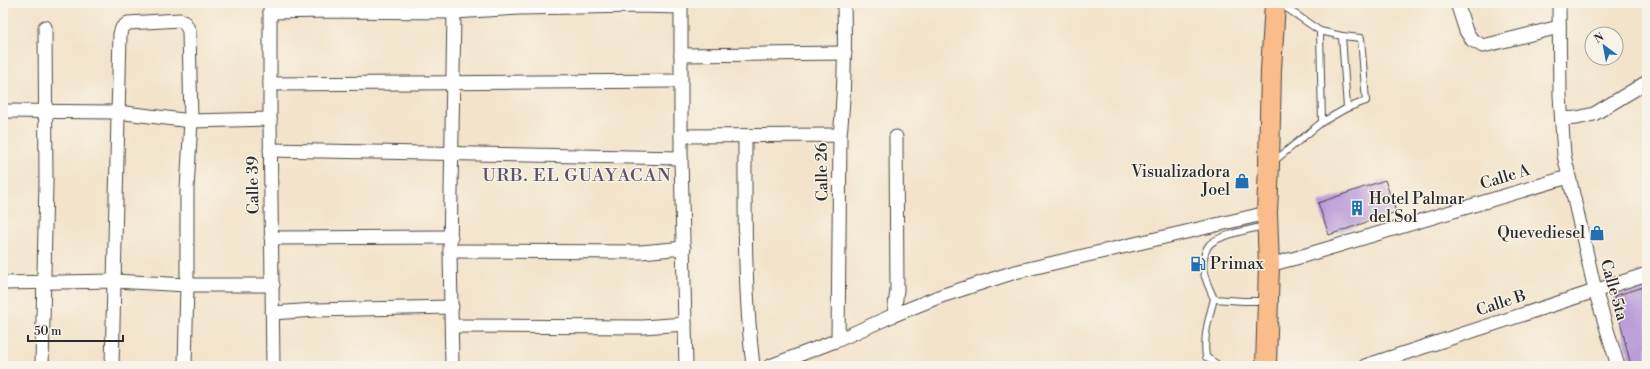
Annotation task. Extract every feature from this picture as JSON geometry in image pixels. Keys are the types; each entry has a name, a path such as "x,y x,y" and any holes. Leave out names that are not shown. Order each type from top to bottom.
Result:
{"main road":[{"path":"1266,366 1269,265 1267,220 1270,70 1275,3"}],"street":[{"path":"840,136 844,102 844,3"},
{"path":"1457,3 1466,31 1472,40 1483,46 1559,27"},
{"path":"1559,3 1562,119 1564,155 1568,177"},
{"path":"270,8 323,11 454,12 502,6 519,8 681,5 681,158 686,366"},
{"name":"Calle 39","path":"270,8 273,366"},
{"path":"452,366 450,251 454,12"},
{"path":"112,366 120,34 122,28 128,23 180,20 185,23 189,31 191,121 187,189 185,366"},
{"path":"42,366 47,112 45,27"},
{"path":"681,55 845,53"},
{"path":"270,84 681,81"},
{"path":"1562,119 1594,114 1647,82"},
{"path":"3,111 117,112 191,121 270,119"},
{"name":"Calle 26","path":"681,136 840,136 838,340"},
{"path":"745,136 745,257 748,324 753,366"},
{"path":"894,315 897,290 896,137"},
{"path":"270,150 681,158"},
{"name":"Calle A","path":"1269,265 1568,177"},
{"name":"Calle 5ta","path":"1568,177 1595,290 1618,366"},
{"path":"770,366 838,340 941,296 1015,272 1267,220"},
{"path":"271,238 451,237"},
{"path":"450,251 641,252 684,248"},
{"name":"Calle B","path":"1365,366 1647,274"},
{"path":"3,283 114,281 187,285 273,285"},
{"path":"272,313 315,310 452,307"},
{"path":"452,326 643,327 685,324"}],"lane":[{"path":"1269,165 1322,122 1347,108 1366,101 1362,38 1342,36 1320,31 1279,3"},
{"path":"1320,31 1322,122"},
{"path":"1342,36 1347,108"},
{"path":"1220,366 1206,357 1204,347 1208,319 1214,299 1205,278 1203,266 1205,253 1209,245 1221,238 1267,220"},
{"path":"1214,299 1268,301"}],"building":[{"name":"Hotel Palmar del Sol","path":"1385,180 1396,212 1329,235 1318,203"},
{"path":"1647,286 1647,366 1631,366 1614,296"}],"place":[{"name":"Visualizadora Joel","path":"1242,181"},
{"name":"Hotel Palmar del Sol","path":"1357,208"},
{"name":"Quevediesel","path":"1597,233"},
{"name":"Primax","path":"1198,264"}],"district":[{"name":"URB. EL GUAYACAN","path":"577,175"}]}
